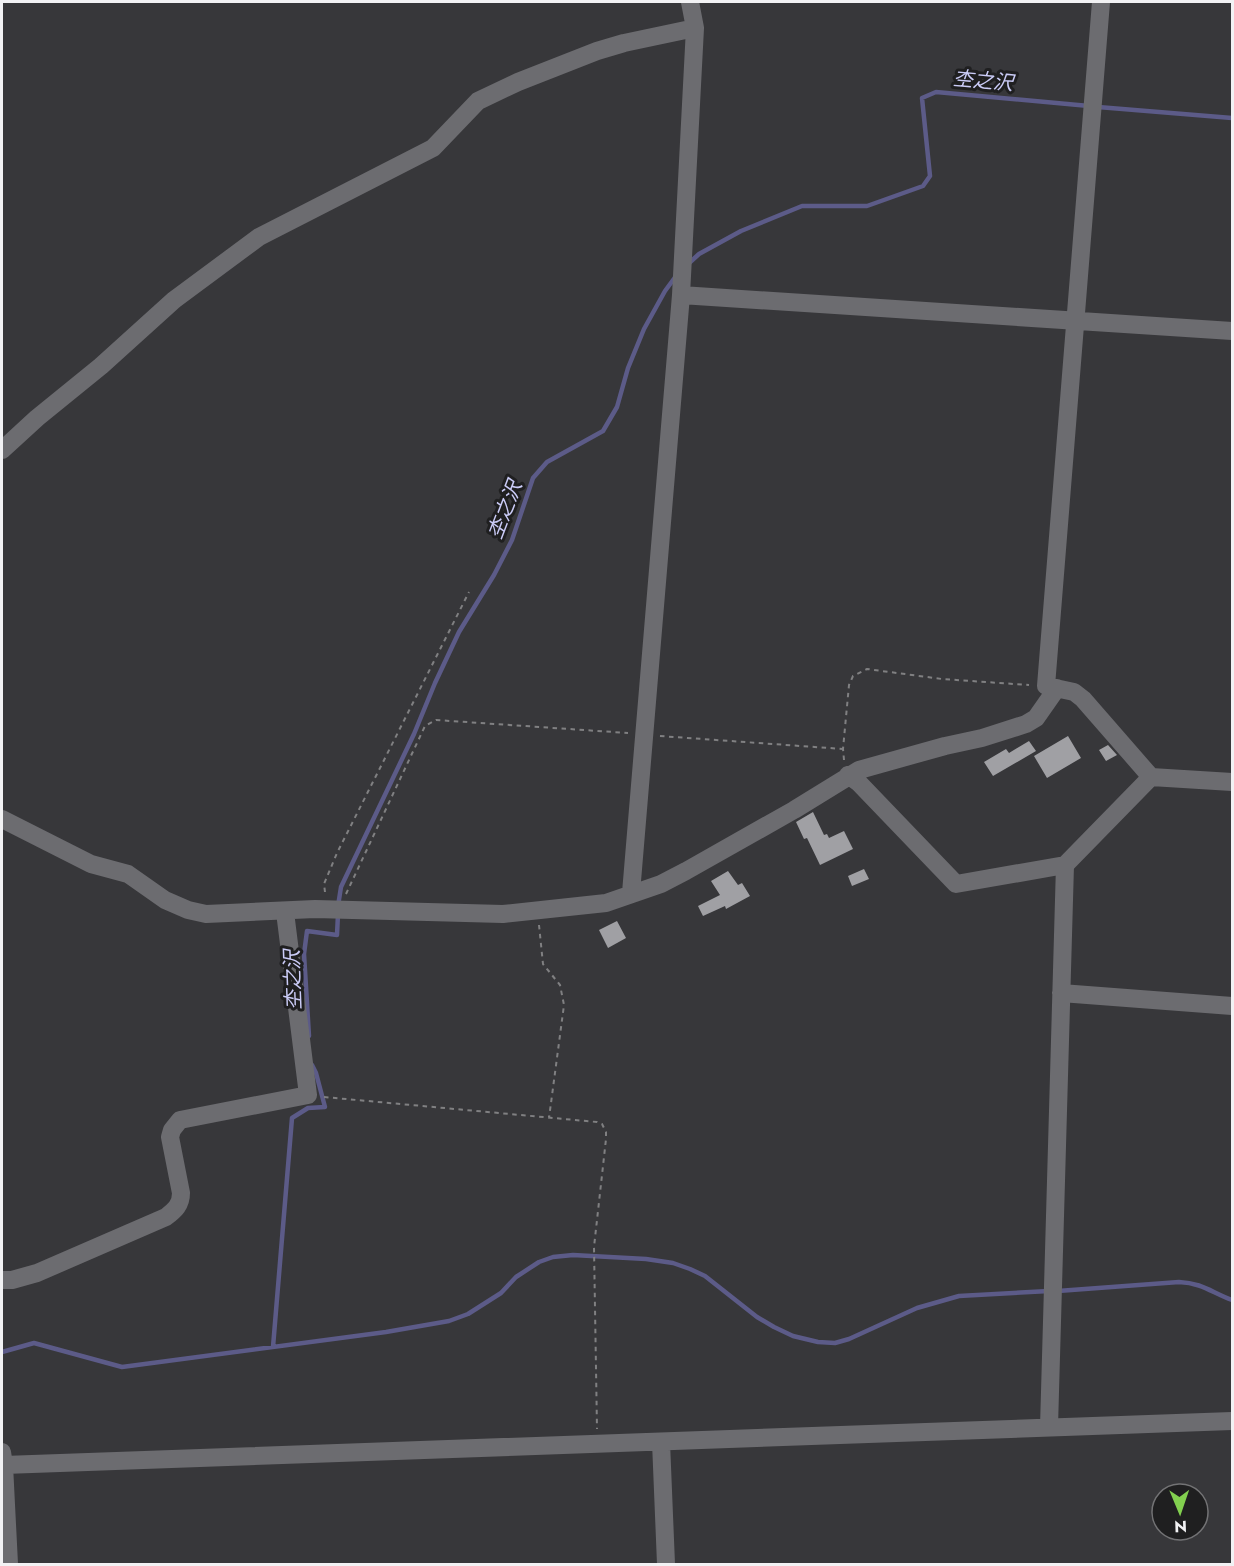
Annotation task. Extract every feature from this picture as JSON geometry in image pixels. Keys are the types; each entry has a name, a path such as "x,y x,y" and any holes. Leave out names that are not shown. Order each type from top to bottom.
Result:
{"street":[{"path":"631,893 681,295 695,28 690,2"},
{"path":"2,819 91,864 128,874 165,900 188,910 206,914 323,909 502,914 538,911 606,903 661,884 794,810 859,770 982,738 1036,718 1052,687 1074,320 1101,2"},
{"path":"2,450 174,300 249,244 433,148 478,101 518,82 597,51 695,28"},
{"path":"681,295 1233,331"},
{"path":"1052,687 1074,692 1083,699 1151,777 1233,782"},
{"path":"848,775 859,783 956,884 1065,865 1151,777"},
{"path":"1049,1427 1065,865"},
{"path":"2,1280 12,1280 37,1273 166,1217 175,1210 181,1201 181,1193 170,1137 172,1130 180,1120 308,1095 285,912"},
{"path":"1061,993 1233,1006"},
{"path":"9,1564 3,1459 661,1442 1049,1427 1229,1417"},
{"path":"661,1442 666,1564"}],"path":[{"path":"323,909 326,894 324,884 338,853 469,592"},
{"path":"848,775 843,749 849,685 853,676 867,669 942,679 1052,687"},
{"path":"342,910 343,901 359,864 425,726 436,720 843,749"},
{"path":"538,911 543,964 560,985 564,1005 549,1118"},
{"path":"308,1095 597,1122 602,1125 606,1132 606,1150 594,1247 597,1443"}],"building":[{"path":"1068,736 1081,758 1047,778 1034,756"},
{"path":"1029,741 1036,751 993,776 984,762 1006,749 1009,753"},
{"path":"1108,745 1117,755 1106,761 1099,750"},
{"path":"813,812 824,835 827,834 829,838 844,831 853,849 820,865 807,838 804,839 796,822"},
{"path":"864,869 869,879 852,886 848,876"},
{"path":"728,871 738,885 742,883 750,896 726,909 725,906 703,916 698,906 720,895 711,881"},
{"path":"617,921 626,938 608,948 599,930"}],"waterway":[{"name":"杢之沢","path":"688,264 699,254 741,231 802,206 867,206 923,186 930,176 922,98 936,92 1089,106"},
{"name":"杢之沢","path":"1098,107 1232,118"},
{"name":"杢之沢","path":"338,906 341,887 414,734 459,632 494,575 512,540 533,478 547,462 603,431 617,407 628,368 644,329 676,276"},
{"name":"杢之沢","path":"309,1036 304,954 307,931 337,935 338,914"},
{"name":"杢之沢","path":"273,1347 292,1118 308,1108 325,1107 312,1065"},
{"path":"2,1352 34,1343 122,1367 386,1332 449,1321 468,1314 501,1293 516,1277 539,1262 553,1257 573,1255 646,1259 673,1263 690,1269 705,1276 757,1317 774,1327 793,1336 818,1342 835,1343 849,1339 917,1308 959,1296 1049,1291"},
{"path":"1058,1291 1179,1282 1201,1286 1232,1300"}]}
